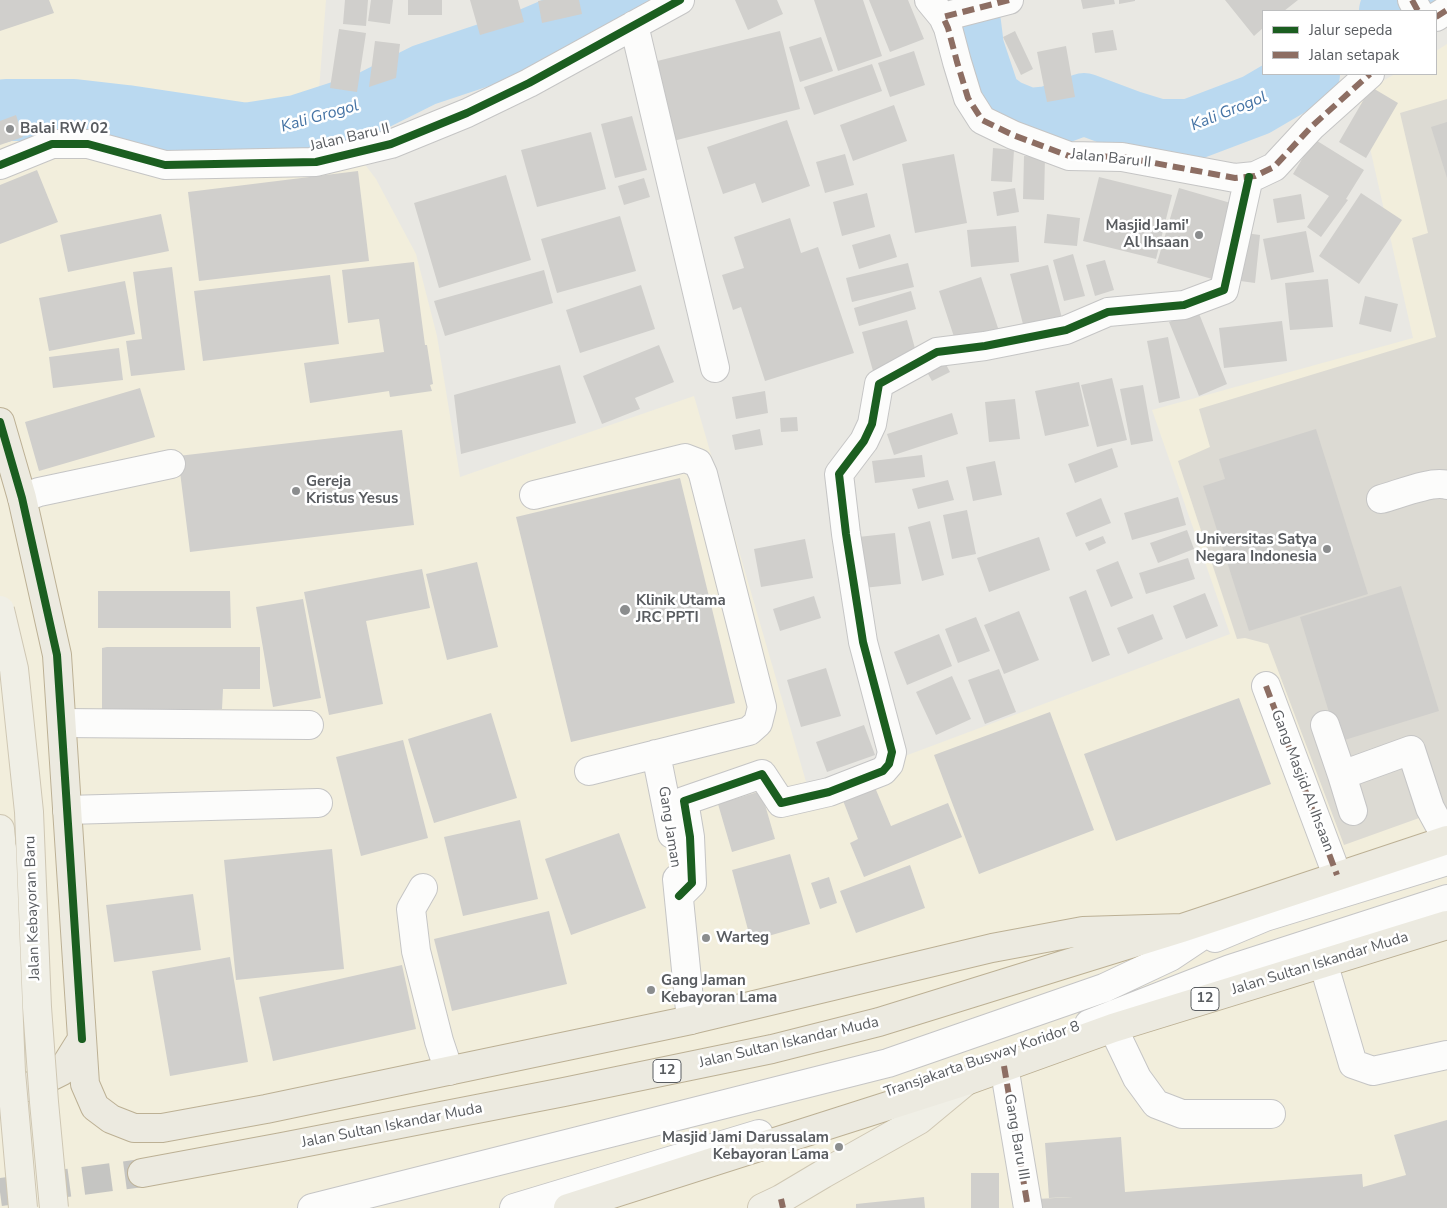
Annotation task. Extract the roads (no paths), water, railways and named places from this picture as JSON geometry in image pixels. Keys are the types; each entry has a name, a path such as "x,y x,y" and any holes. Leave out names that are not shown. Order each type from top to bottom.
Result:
{"highway":[{"path":"0,422 22,498 57,655 85,1084 95,1107 111,1119 134,1128 162,1128 266,1109 691,1020 992,948 1082,931 1182,928"},
{"name":"Jalan Sultan Iskandar Muda","path":"142,1173 282,1148 772,1049 879,1022 1182,928 1447,840"},
{"name":"Jalan Sultan Iskandar Muda","path":"568,1208 966,1081 1114,1028 1447,925"},
{"path":"0,1084 30,1087 62,1070 82,1039"}],"main road":[{"name":"Jalan Kebayoran Baru","path":"0,610 14,670 29,812 37,1007 54,1208"},
{"name":"Jalan Kebayoran Baru","path":"0,829 11,1072 23,1208"},
{"name":"Jalan Sultan Iskandar Muda","path":"775,1205 823,1174 919,1120 966,1081"}],"street":[{"name":"Jalan Baru II","path":"0,165 52,144 88,144 165,166 316,162 391,144 467,113 529,83 680,0"},
{"path":"945,10 1002,2"},
{"name":"Jalan Baru II","path":"945,10 956,62 968,98 982,120 1013,135 1069,156 1122,157 1235,178 1255,176 1274,167 1312,126 1369,75"},
{"path":"1421,10 1447,10"},
{"path":"634,25 715,368"},
{"path":"679,896 692,883 690,837 684,801 762,774 781,803 829,792 883,771 889,764 892,752 863,642 846,534 839,474 864,441 872,424 879,384 937,352 985,346 1066,330 1108,312 1184,305 1224,290 1249,177"},
{"path":"534,495 685,458 698,463 703,474 762,707 758,723 748,731 589,772"},
{"path":"22,498 39,492 172,464"},
{"path":"1381,499 1434,484 1447,485"},
{"name":"Gang Masjid Al Ihsaan","path":"1266,686 1337,876"},
{"path":"62,723 309,725"},
{"path":"1326,725 1353,811"},
{"path":"1342,775 1410,750 1430,808 1447,840"},
{"name":"Gang Jaman","path":"656,754 671,824 691,1020"},
{"path":"67,810 318,803"},
{"path":"1170,957 1266,917 1447,861"},
{"path":"422,888 411,909 416,950 439,1041 449,1071"},
{"name":"Transjakarta Busway Koridor 8","path":"514,1208 773,1130 997,1057 1230,969 1447,899"},
{"name":"Jalan Sultan Iskandar Muda","path":"312,1208 888,1063 1104,988 1170,957 1248,905"},
{"path":"1323,962 1353,1064 1373,1071 1447,1055"},
{"path":"1114,1028 1137,1078 1156,1104 1182,1114 1271,1114"},
{"name":"Gang Baru III","path":"1004,1066 1028,1208"}],"waterway":[{"name":"Kali Grogol","path":"0,112 6,110 74,110 246,134 297,126 368,103 424,75 523,42 621,0"},
{"name":"Kali Grogol","path":"960,0 970,23 973,47 990,98 1006,110 1028,119 1049,117 1084,104 1158,130 1190,130 1256,105 1307,75"},
{"name":"Kali Grogol","path":"1391,10 1405,0"}],"tunnel":[{"path":"0,1192 142,1173"}],"place":[{"name":"Balai RW 02","path":"10,129"},
{"name":"Masjid Jami' Al Ihsaan","path":"1199,235"},
{"name":"Gereja Kristus Yesus","path":"296,491"},
{"name":"Universitas Satya Negara Indonesia","path":"1327,549"},
{"name":"Klinik Utama JRC PPTI","path":"625,610"},
{"name":"Warteg","path":"706,938"},
{"name":"Gang Jaman Kebayoran Lama","path":"651,990"},
{"name":"Masjid Jami Darussalam Kebayoran Lama","path":"839,1147"}]}
